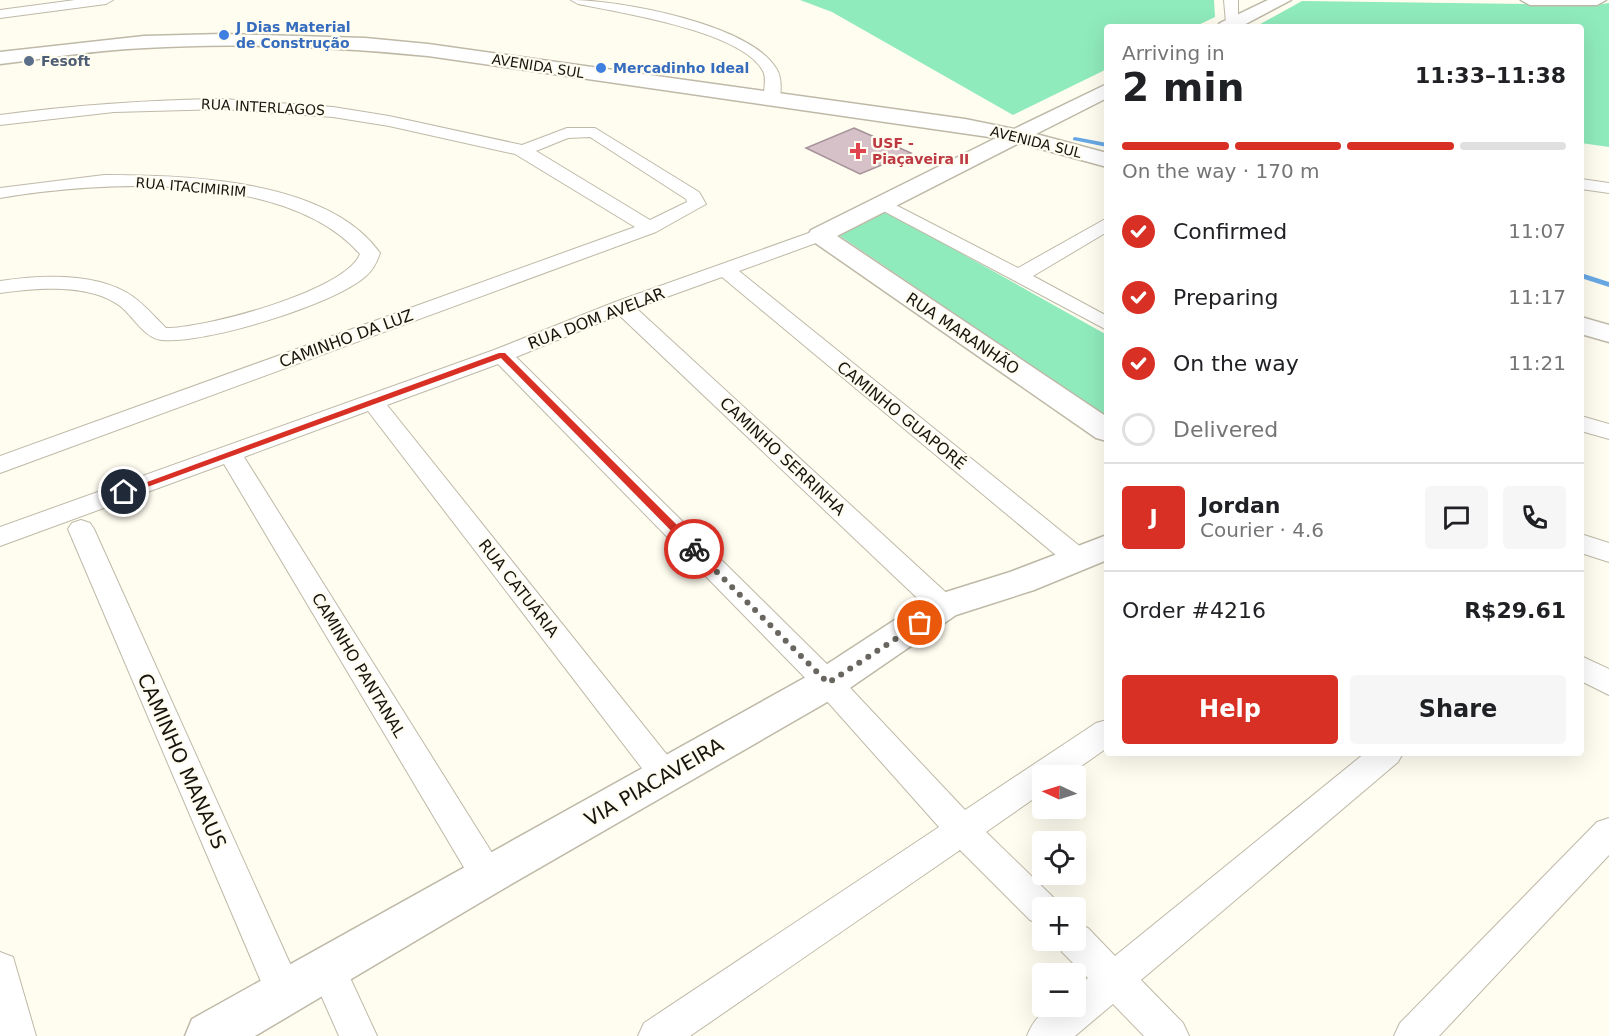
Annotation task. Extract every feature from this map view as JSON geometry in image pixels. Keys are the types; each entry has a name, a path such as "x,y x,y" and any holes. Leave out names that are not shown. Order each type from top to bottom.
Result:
{"street":[{"path":"0,14 106,0"},
{"path":"578,0 704,30 747,47 769,67 773,77 771,99"},
{"path":"1230,24 1231,0"},
{"path":"1232,24 1282,0"},
{"path":"1530,0 1597,0"},
{"name":"AVENIDA SUL","path":"0,58 144,42 302,40 428,50 965,125 1104,159"},
{"path":"820,235 1104,92"},
{"name":"RUA INTERLAGOS","path":"0,120 96,107 170,103 267,104 330,110 395,121 522,151 585,186 649,228"},
{"name":"CAMINHO DA LUZ","path":"0,465 649,228 697,204 693,196 595,133 584,130 566,133 522,151"},
{"name":"RUA ITACIMIRIM","path":"0,193 103,180 172,183 247,191 298,204 344,228 365,245 370,253 367,263 356,274 320,295 204,331 166,335 161,334 120,297 92,288 44,284 0,287"},
{"path":"1584,184 1609,188"},
{"path":"882,203 1021,275 1104,322"},
{"path":"1021,275 1104,226"},
{"name":"RUA DOM AVELAR","path":"0,537 502,355 622,306 820,235"},
{"name":"RUA MARANHÃO","path":"820,235 1104,429"},
{"name":"CAMINHO GUAPORÉ","path":"726,270 1093,553"},
{"name":"CAMINHO SERRINHA","path":"622,306 943,606"},
{"path":"1584,326 1609,334"},
{"path":"502,355 828,683 962,830 1032,899"},
{"name":"RUA CATUÁRIA","path":"373,402 665,775"},
{"path":"1584,424 1609,432"},
{"name":"CAMINHO PANTANAL","path":"230,454 487,875"},
{"name":"CAMINHO MANAUS","path":"81,529 284,992"},
{"path":"1584,544 1609,553"},
{"name":"VIA PIACAVEIRA","path":"209,1036 487,875 828,683 943,606 1093,553"},
{"path":"1584,669 1609,683"},
{"path":"657,1036 1104,734"},
{"path":"1046,1036 1383,756"},
{"path":"1413,1036 1609,832"},
{"path":"1086,951 1170,1036"},
{"path":"327,968 358,1036"},
{"path":"0,969 17,1036"}],"green space":[{"path":"800,0 1214,0 1215,17 1200,24 1104,24 1104,70 1013,115 832,12"},
{"path":"1302,1 1595,5 1609,3 1609,147 1584,143 1584,24 1260,24"},
{"path":"884,210 1104,333 1104,415 837,234"}],"building":[{"name":"USF - Piaçaveira II","path":"854,128 911,153 860,174 806,148"}],"waterway":[{"path":"1075,139 1104,144"},
{"path":"1584,276 1609,285"}],"way so far":[{"path":"694,549 828,683 920,623"}],"place":[{"name":"J Dias Material de Construção","path":"224,35"},
{"name":"Fesoft","path":"29,61"},
{"name":"Mercadinho Ideal","path":"601,68"},
{"name":"USF - Piaçaveira II","path":"858,151"}],"route":[{"path":"124,492 502,355 694,549"}]}
